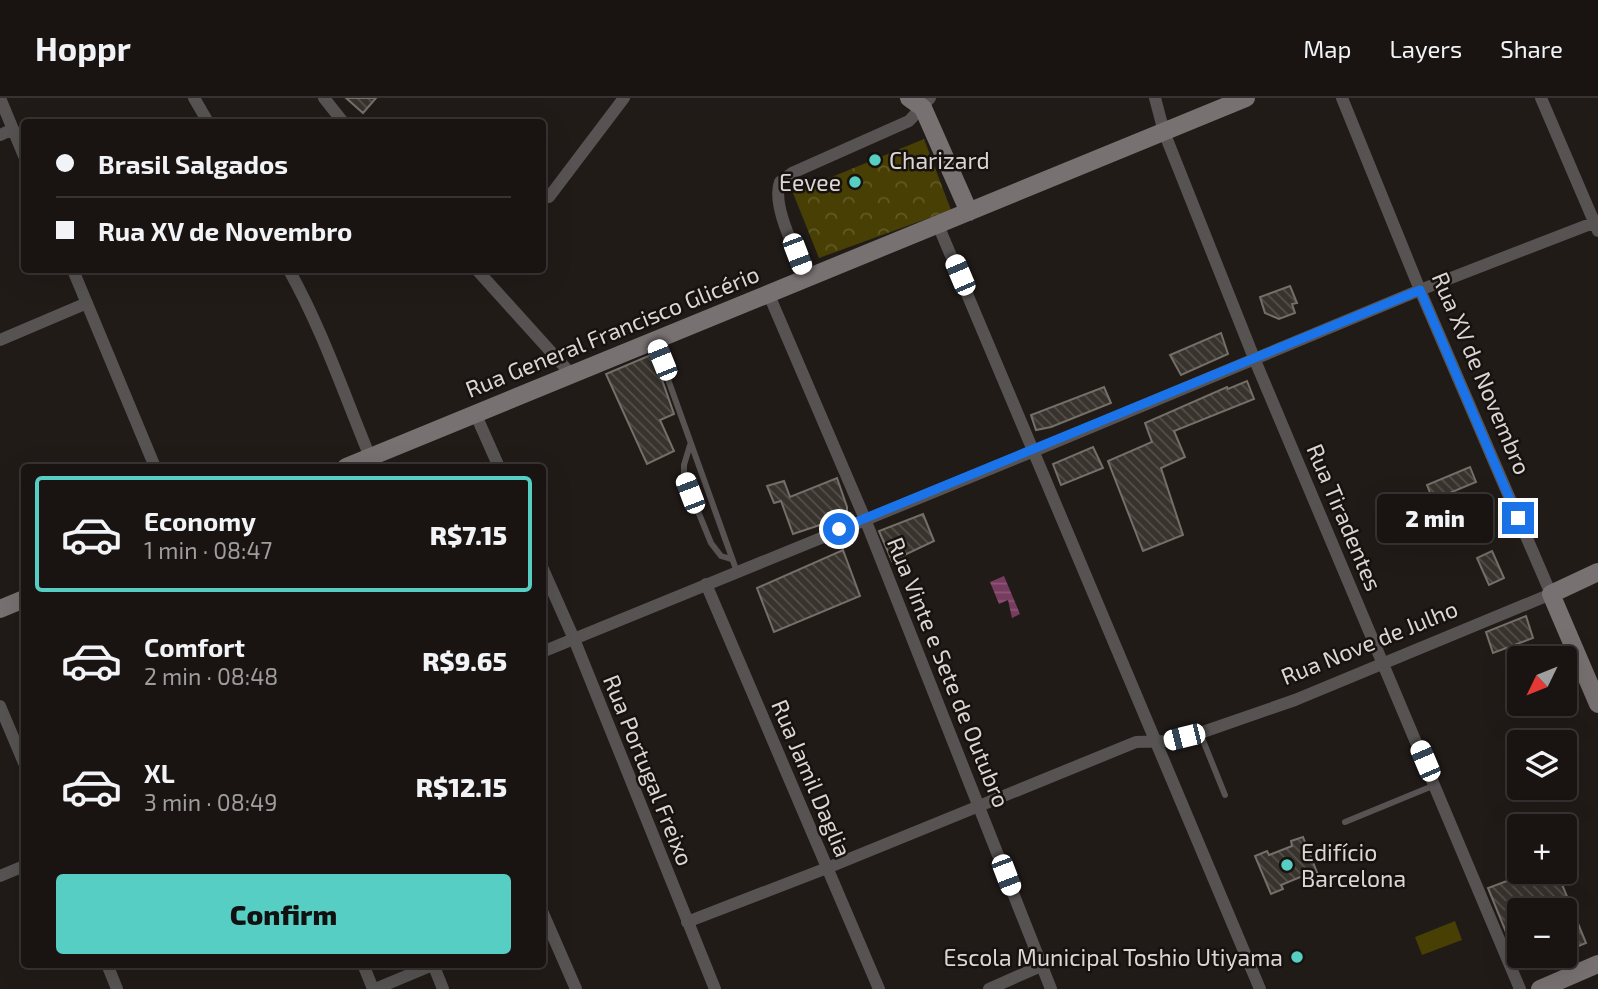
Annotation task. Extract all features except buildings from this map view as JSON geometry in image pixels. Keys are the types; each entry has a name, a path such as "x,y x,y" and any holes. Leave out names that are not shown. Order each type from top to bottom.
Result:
{"main road":[{"name":"Rua General Francisco Glicério","path":"359,463 1246,98"},
{"path":"920,101 969,212"},
{"name":"Rua Nove de Julho","path":"1551,594 1598,572"},
{"name":"Rua XV de Novembro","path":"1551,594 1598,704"},
{"path":"0,609 21,600"},
{"path":"1540,989 1598,964"}],"street":[{"path":"1,98 21,149"},
{"path":"194,98 206,119"},
{"path":"324,98 341,119"},
{"path":"549,197 624,98"},
{"name":"Rua Tiradentes","path":"1155,98 1164,132 1254,358 1520,989"},
{"name":"Rua XV de Novembro","path":"1342,98 1420,290 1551,594"},
{"path":"546,650 1420,290 1597,225 1541,98"},
{"path":"806,277 780,209 777,197 780,182 792,173 909,121 920,101"},
{"path":"0,135 13,129"},
{"path":"938,225 1260,989"},
{"path":"74,273 154,464"},
{"path":"291,273 318,326 359,463"},
{"path":"480,273 572,374"},
{"name":"Rua Vinte e Sete de Outubro","path":"769,295 865,519 1051,989"},
{"path":"0,340 87,303"},
{"path":"475,413 498,464"},
{"name":"Rua Portugal Freixo","path":"546,576 715,989"},
{"name":"Rua Jamil Daglia","path":"706,584 879,989"},
{"name":"Rua Nove de Julho","path":"687,922 1136,742 1168,741 1200,733 1295,700 1551,594"},
{"path":"0,705 21,756"},
{"path":"0,876 21,867"},
{"path":"546,922 576,989"},
{"path":"989,989 1041,966"},
{"path":"109,968 117,989"},
{"path":"365,968 374,989 426,968"},
{"path":"435,968 443,989"}],"lane":[{"path":"655,342 737,572"},
{"path":"690,444 684,465 684,477 711,543 721,555 731,559"},
{"path":"1200,733 1225,795"},
{"path":"1345,821 1435,785"}],"green space":[{"path":"924,139 951,210 819,258 793,193"},
{"path":"1455,921 1462,940 1422,955 1415,937"}],"shaded area":[{"path":"1004,576 1020,614 1012,618 1008,600 999,604 990,582"}],"place":[{"name":"Charizard","path":"875,160"},
{"name":"Eevee","path":"855,182"},
{"name":"Edifício Barcelona","path":"1287,865"},
{"name":"Escola Municipal Toshio Utiyama","path":"1297,957"}],"route":[{"path":"839,529 1420,290 1518,518"}]}
